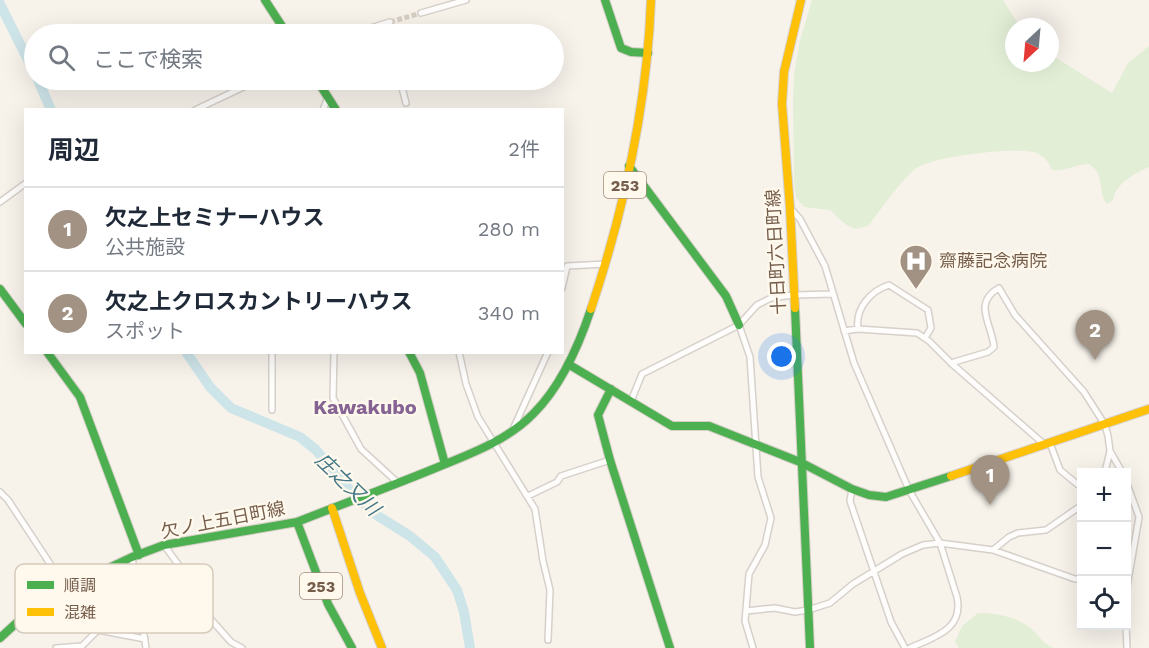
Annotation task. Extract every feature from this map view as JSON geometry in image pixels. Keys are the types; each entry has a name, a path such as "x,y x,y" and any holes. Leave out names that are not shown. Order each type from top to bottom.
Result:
{"main road":[{"path":"265,0 281,24"},
{"path":"605,0 621,48 631,52 648,53"},
{"name":"253","path":"352,648 328,604 297,522 445,464 512,433 534,414 557,385 568,364 614,237 642,99 648,53 651,0"},
{"name":"十日町六日町線","path":"801,0 784,72 782,104 810,648"},
{"path":"324,90 335,108"},
{"path":"628,166 726,296 739,326"},
{"path":"0,289 24,321"},
{"path":"48,354 80,397 135,556"},
{"path":"410,354 420,373 445,464"},
{"path":"568,364 672,426 709,426 800,462 852,489 869,495 886,496 909,490 1149,409"},
{"path":"611,389 598,415 610,460 670,648"},
{"name":"253","path":"332,508 360,593 382,648"},
{"name":"欠ノ上五日町線","path":"118,564 164,545 297,522"},
{"name":"欠ノ上五日町線","path":"0,638 15,624"}],"street":[{"path":"421,13 466,0"},
{"path":"199,108 237,90"},
{"path":"403,90 406,103"},
{"path":"324,108 329,96"},
{"path":"0,202 24,184"},
{"path":"789,208 800,219 825,266 854,363 909,490 940,543 957,597 956,618 950,628 909,648"},
{"path":"564,270 567,266 606,264"},
{"path":"858,329 856,320 870,295 878,288 889,285 928,310 931,328 925,338"},
{"path":"951,363 988,352 994,347 985,312 986,299 999,288 1015,315 1084,392 1105,425 1110,451 1106,468"},
{"path":"631,401 642,374 739,326 757,305 764,301 793,295 833,294"},
{"path":"739,326 750,357 758,477 771,518 765,545 749,574 745,621 753,648"},
{"path":"844,331 858,329 917,333 925,338 951,363 1047,444 1060,470 1077,484"},
{"path":"272,354 272,411"},
{"path":"334,354 333,398 361,449 398,483"},
{"path":"459,354 466,384 478,417 535,509 550,590 548,640"},
{"path":"512,433 547,354"},
{"path":"1110,451 1120,468"},
{"path":"528,496 557,482 561,476 610,460"},
{"path":"852,489 850,501 891,622 905,648"},
{"path":"0,492 8,500 50,564"},
{"path":"1131,495 1139,517 1131,559"},
{"path":"993,550 1018,533 1046,530 1077,509"},
{"path":"747,611 775,608 795,612 830,603 902,554 923,546 940,543 993,550 1077,579"},
{"path":"164,545 178,564"},
{"path":"135,556 136,564"},
{"path":"213,622 231,642 242,648"},
{"path":"1126,630 1127,648"},
{"path":"56,648 82,646 95,633"},
{"path":"114,633 145,639"},
{"path":"144,633 146,648"}],"green space":[{"path":"812,0 1003,0 1014,18 1005,18 1005,72 1059,72 1059,60 1112,93 1128,63 1149,46 1149,167 1126,180 1118,189 1113,200 1107,204 1102,194 1098,173 1089,164 1052,170 1042,156 1027,151 956,156 924,164 915,169 896,189 868,226 855,229 845,224 830,210 804,207 796,197 793,101 794,74 800,40"},
{"path":"978,613 1010,617 1028,626 1046,644 1054,648 959,648 955,642 962,626"}],"waterway":[{"name":"庄之又川","path":"0,4 24,52"},
{"name":"庄之又川","path":"42,90 50,108"},
{"name":"庄之又川","path":"187,354 210,387 231,408 300,437 316,450 354,495 378,516 410,536 435,557 457,590 464,612 470,648"}],"tunnel":[{"path":"390,22 421,13"}],"traffic: fast":[{"path":"265,0 281,24"},
{"path":"605,0 621,48 631,52 648,53"},
{"path":"323,90 335,108"},
{"path":"629,166 726,296 739,325"},
{"path":"0,289 24,321"},
{"path":"795,308 810,648"},
{"path":"352,648 328,604 297,522 467,455 514,430 544,402 561,378 575,351 591,309"},
{"path":"48,354 80,397 139,555"},
{"path":"410,354 420,373 445,464"},
{"path":"568,364 672,426 709,426 800,462 852,489 869,495 886,497 951,476"},
{"path":"611,389 598,415 610,460 670,648"},
{"path":"117,564 164,545 297,522"},
{"path":"0,638 15,624"}],"traffic: slow":[{"path":"591,309 614,234 632,157 645,79 651,0"},
{"path":"795,308 782,104 784,72 801,0"},
{"path":"951,476 1149,409"},
{"path":"332,508 360,593 382,648"}],"place":[{"name":"齋藤記念病院","path":"916,290"},
{"name":"欠之上クロスカントリーハウス","path":"1095,360"},
{"name":"欠之上セミナーハウス","path":"990,505"}],"district":[{"name":"Kawakubo","path":"365,407"}]}
